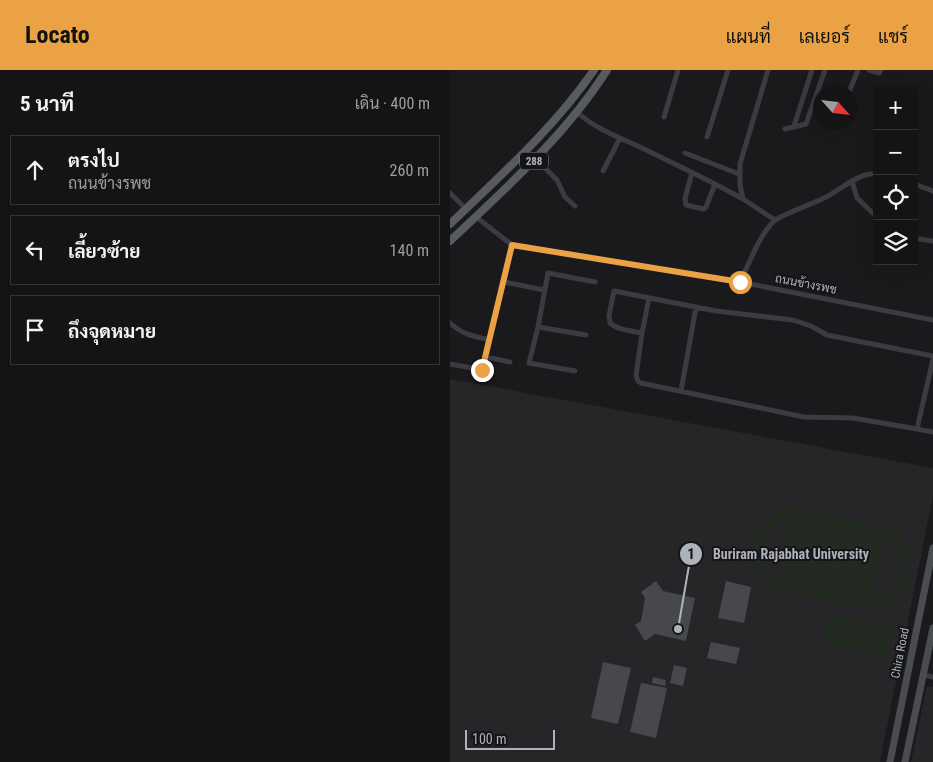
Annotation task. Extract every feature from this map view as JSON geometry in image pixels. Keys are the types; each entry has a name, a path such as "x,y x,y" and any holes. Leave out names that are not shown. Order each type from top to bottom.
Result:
{"main road":[{"name":"288","path":"450,224 527,150 566,108 594,70"},
{"name":"288","path":"450,241 536,159 577,112 607,70"},
{"path":"466,208 476,216"},
{"name":"Chira Road","path":"890,762 933,548"},
{"path":"904,762 923,674 931,648 933,628"}],"street":[{"path":"664,117 678,70"},
{"path":"707,137 728,70"},
{"path":"743,199 739,174 740,164 768,70"},
{"path":"794,126 812,70"},
{"path":"785,128 806,124 825,70"},
{"path":"852,85 858,70"},
{"path":"869,70 878,73 881,70"},
{"path":"577,112 588,121 620,138 743,199 775,220"},
{"path":"604,171 620,138"},
{"path":"685,154 739,174"},
{"path":"536,159 557,180 565,197 575,206"},
{"path":"692,173 685,198 686,205 704,209 715,184"},
{"path":"740,282 764,233 775,220 825,198 852,181 873,173"},
{"path":"852,181 857,198 873,213"},
{"path":"918,185 933,191"},
{"path":"450,193 466,208"},
{"name":"ถนนข้างรพช","path":"476,216 512,245 740,282 933,320"},
{"path":"919,239 933,241"},
{"path":"450,364 482,370 512,245"},
{"path":"575,371 529,363 538,327 544,290 548,273 595,282"},
{"path":"504,282 544,290"},
{"path":"642,333 622,329 610,323 614,291 716,311 793,320 811,326 826,335 933,357 917,429"},
{"path":"649,298 636,376 638,381 804,417 853,418 933,432"},
{"path":"681,391 696,307"},
{"path":"450,323 467,334 490,340"},
{"path":"538,327 586,335"},
{"path":"486,357 510,362"},
{"path":"923,674 933,677"}],"shaded area":[{"path":"450,379 933,468 933,496 880,762 450,762"},
{"path":"778,504 901,531 899,538 907,550 910,563 910,572 905,588 888,605 868,610 776,589 764,581 757,570 753,558 753,544 757,532 766,520 775,513","holes":["795,517 883,536 899,554 902,573 898,582 891,590 869,600 780,581 769,574 763,561 762,544 768,531 779,522"]},
{"path":"790,519 885,539 872,598 778,578"},
{"path":"828,615 860,621 861,618 894,625 887,658 822,645"},
{"path":"927,686 933,687 933,762 911,762"}],"building":[{"path":"656,581 663,591 695,598 686,641 655,634 645,641 635,625 641,621 645,598 641,592"},
{"path":"726,581 751,587 744,623 718,618"},
{"path":"711,642 740,648 736,664 707,658"},
{"path":"603,662 631,668 618,724 591,718"},
{"path":"674,665 687,668 683,686 670,683"},
{"path":"653,677 666,680 665,686 652,683"},
{"path":"641,683 667,688 656,738 630,732"}],"place":[{"name":"Buriram Rajabhat University","path":"678,629"}],"route":[{"path":"482,370 512,245 740,282"}]}
